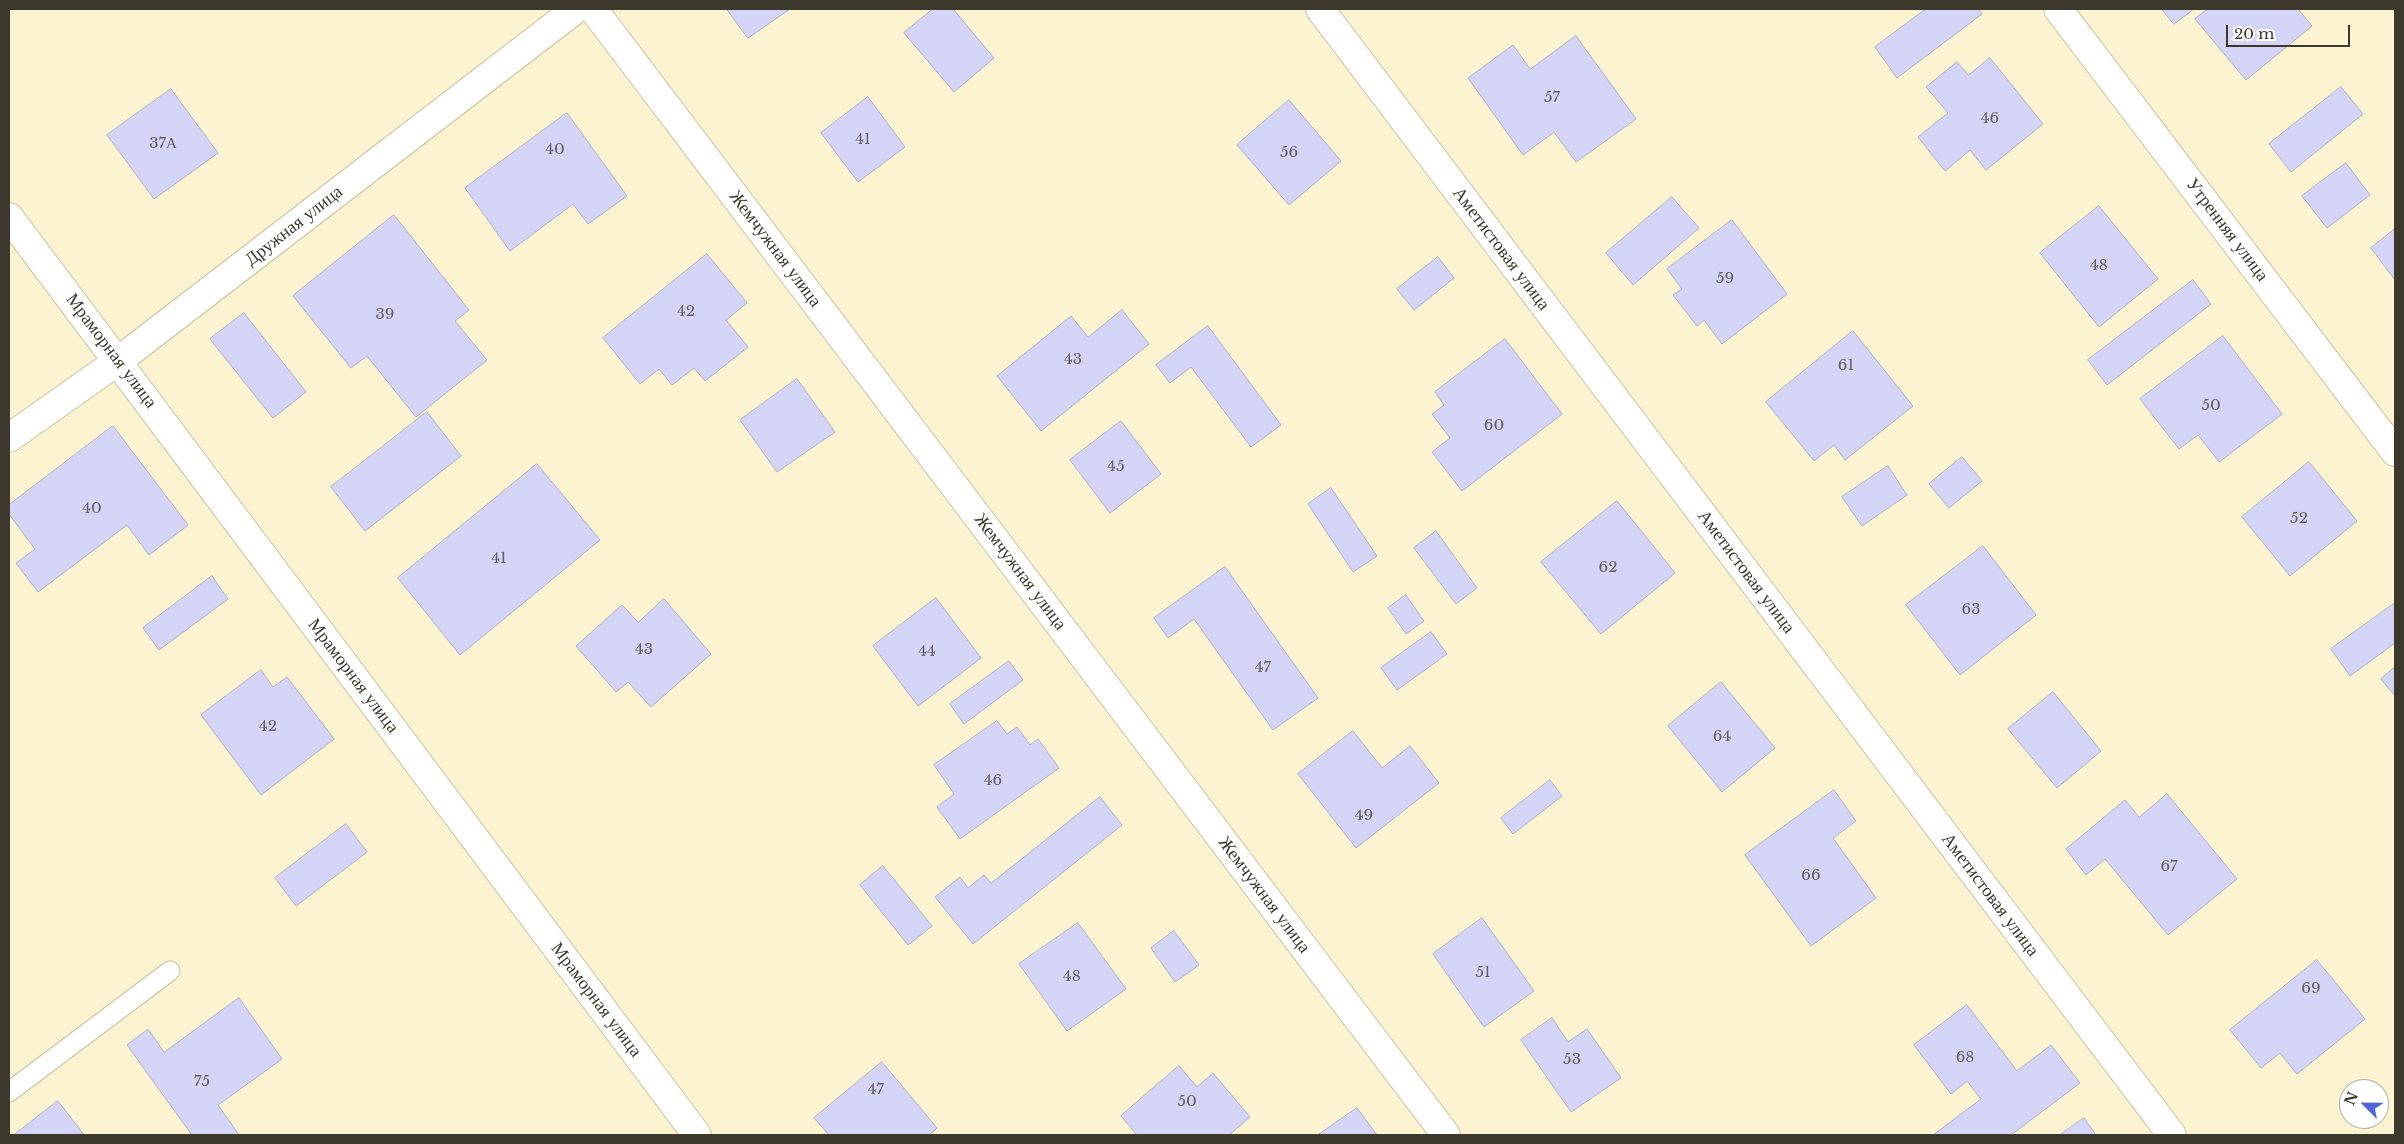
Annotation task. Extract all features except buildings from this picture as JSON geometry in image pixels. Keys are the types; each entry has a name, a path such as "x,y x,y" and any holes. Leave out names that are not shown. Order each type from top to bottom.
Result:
{"street":[{"name":"Дружная улица","path":"9,438 118,361 576,9"},
{"name":"Жемчужная улица","path":"593,9 1446,1135"},
{"name":"Аметистовая улица","path":"1320,9 2172,1135"},
{"name":"Утренняя улица","path":"2058,9 2395,452"},
{"name":"Мраморная улица","path":"9,216 697,1135"}],"lane":[{"path":"9,1092 170,971"}]}
